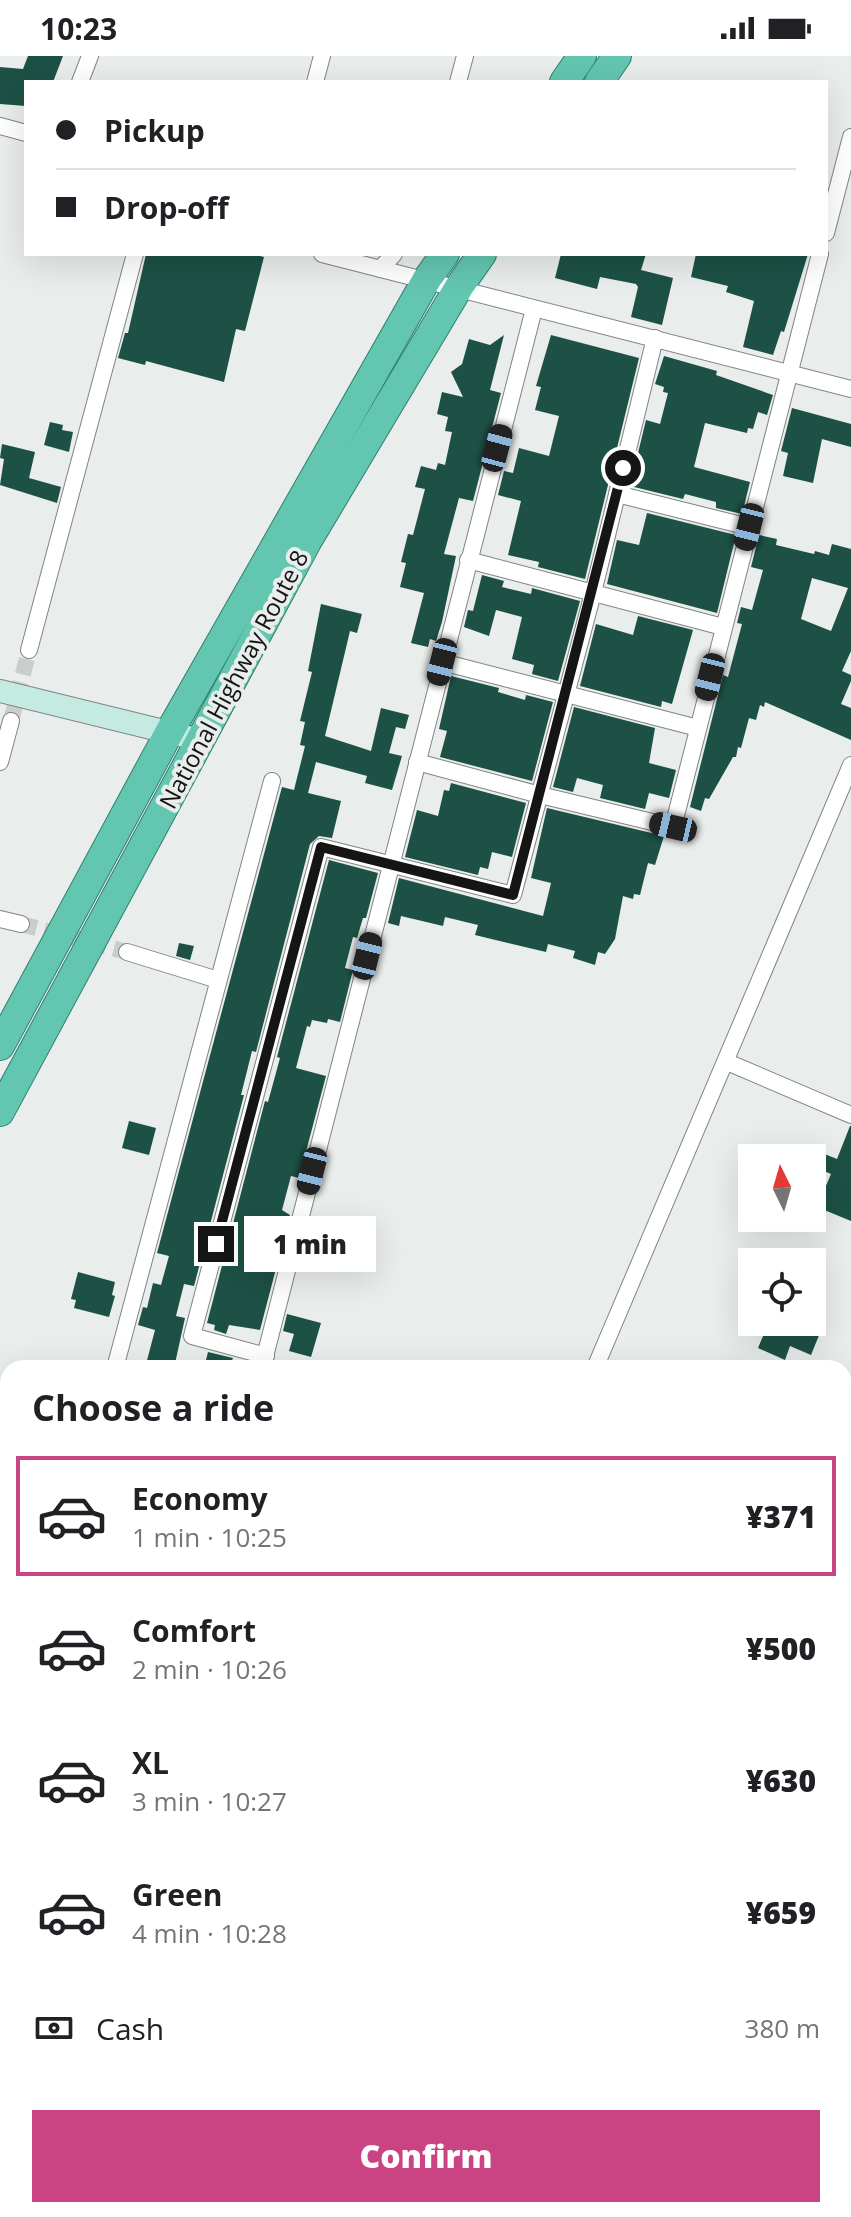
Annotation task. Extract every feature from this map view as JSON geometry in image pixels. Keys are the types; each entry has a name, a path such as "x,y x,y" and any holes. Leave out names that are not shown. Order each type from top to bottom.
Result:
{"highway":[{"path":"565,80 582,56"},
{"path":"600,80 617,56"},
{"name":"National Highway Route 8","path":"0,1046 170,731 427,279 444,256"},
{"name":"National Highway Route 8","path":"0,1112 308,540 481,256"}],"main road":[{"path":"0,691 200,740"}],"street":[{"path":"81,80 90,56"},
{"path":"316,80 322,56"},
{"path":"459,80 465,56"},
{"path":"0,126 24,132"},
{"path":"828,225 851,137"},
{"path":"29,650 134,256"},
{"path":"330,256 851,389"},
{"path":"380,269 392,256"},
{"path":"417,762 673,827 819,256"},
{"path":"265,1360 534,309"},
{"path":"258,1360 192,1336 321,847 513,895 593,593 655,338"},
{"path":"617,494 749,527"},
{"path":"468,560 723,627"},
{"path":"442,662 698,728"},
{"path":"0,762 11,721"},
{"path":"598,1360 851,765"},
{"path":"117,1360 272,781"},
{"path":"0,919 21,924"},
{"path":"127,952 218,980"},
{"path":"727,1062 851,1115"}],"building":[{"path":"28,56 63,56 54,80 24,80 24,106 0,104 0,67 23,69"},
{"path":"146,256 264,257 245,331 236,329 224,382 146,361 145,365 118,358 125,333 128,333"},
{"path":"560,256 645,256 641,270 673,278 662,325 631,317 638,287 636,284 600,277 597,289 555,278"},
{"path":"696,256 807,256 784,332 781,331 773,355 743,347 754,301 726,292 728,286 691,277"},
{"path":"504,335 490,390 501,393 473,501 459,498 444,554 456,556 442,622 436,641 430,639 428,647 411,643 424,593 400,587 406,563 401,562 408,534 413,535 425,489 415,487 421,466 436,470 438,463 445,465 452,432 445,431 448,417 437,414 442,392 463,397 451,372 462,364 469,339 490,345"},
{"path":"551,335 639,358 585,579 538,567 539,562 508,555 521,501 498,495 504,471 513,473 519,448 549,456 559,416 535,410 541,387 536,386"},
{"path":"664,356 717,371 716,375 773,395 767,415 758,412 753,429 748,428 747,433 705,423 694,467 750,482 742,514 716,508 716,502 685,494 683,499 630,486 646,420 660,424 668,393 663,392 664,387 655,384"},
{"path":"792,408 851,424 851,447 822,439 813,483 783,476 788,453 781,451"},
{"path":"50,422 63,425 62,430 73,432 69,452 44,445"},
{"path":"2,444 35,452 29,478 61,487 57,503 0,485 4,459 0,458"},
{"path":"647,513 736,535 717,613 607,584 617,540 639,545"},
{"path":"759,535 777,539 776,545 814,554 815,551 829,555 832,544 851,549 851,651 842,671 851,675 851,681 841,704 851,708 851,740 765,702 764,707 760,705 756,720 749,718 741,748 738,747 736,757 733,757 709,799 705,798 701,811 690,807 723,675 728,677 742,624 737,623 741,607 752,610 763,570 751,567","holes":["812,578 848,588 831,631 801,619"]},
{"path":"482,575 504,581 502,587 531,594 532,588 580,601 558,681 532,674 534,665 512,659 522,617 496,610 489,636 464,627 468,610 473,611"},
{"path":"321,604 362,614 357,633 350,631 325,736 371,751 381,708 409,715 405,729 396,727 389,753 402,756 392,790 365,783 367,776 316,762 308,793 341,801 332,838 319,836 310,844 256,1052 252,1051 241,1095 244,1095 194,1286 184,1284 176,1316 185,1318 176,1360 147,1360 155,1330 138,1325 143,1307 147,1308 153,1283 161,1285 169,1256 157,1253 282,787 294,790 305,746 300,745 305,722 300,721 312,672 308,671"},
{"path":"638,616 693,630 672,704 662,701 661,707 580,686 596,624 633,635"},
{"path":"451,676 499,688 498,692 525,700 526,695 553,702 532,781 440,757 447,731 439,729"},
{"path":"574,707 655,728 649,763 676,770 669,798 649,793 645,809 600,798 603,785 577,778 573,792 553,787"},
{"path":"451,783 526,803 512,857 492,852 488,869 480,867 478,875 405,857 417,810 438,816 444,790 449,791"},
{"path":"547,808 664,836 655,865 648,863 640,895 634,894 633,899 623,896 615,939 605,954 598,952 595,965 573,958 575,951 548,944 546,952 475,935 478,925 445,917 443,926 401,916 399,926 388,923 399,878 543,916 551,883 531,878"},
{"path":"329,860 378,873 366,918 363,918 357,938 353,937 345,968 353,970 340,1022 312,1020 310,1027 307,1026 296,1068 326,1076 299,1178 291,1176 282,1210 290,1215 260,1330 229,1325 226,1334 214,1330 215,1325 207,1323 265,1101 268,1102 280,1058 277,1057"},
{"path":"179,943 194,946 190,960 176,956"},
{"path":"129,1121 156,1128 149,1155 122,1148"},
{"path":"851,1126 851,1221 826,1211 826,1186 831,1174 826,1172 826,1155 837,1159"},
{"path":"326,1222 345,1226 341,1239 363,1244 356,1272 341,1268 340,1272 313,1265"},
{"path":"78,1272 115,1282 109,1317 74,1308 76,1300 71,1299"},
{"path":"287,1314 321,1323 311,1357 289,1351 294,1334 283,1331"},
{"path":"763,1336 819,1336 811,1355 790,1346 785,1360 758,1348"},
{"path":"208,1352 233,1358 232,1360 206,1360"}],"tunnel":[{"path":"11,721 29,650"},
{"path":"21,924 127,952"}],"route":[{"path":"216,1244 321,847 513,895 623,468"}]}
